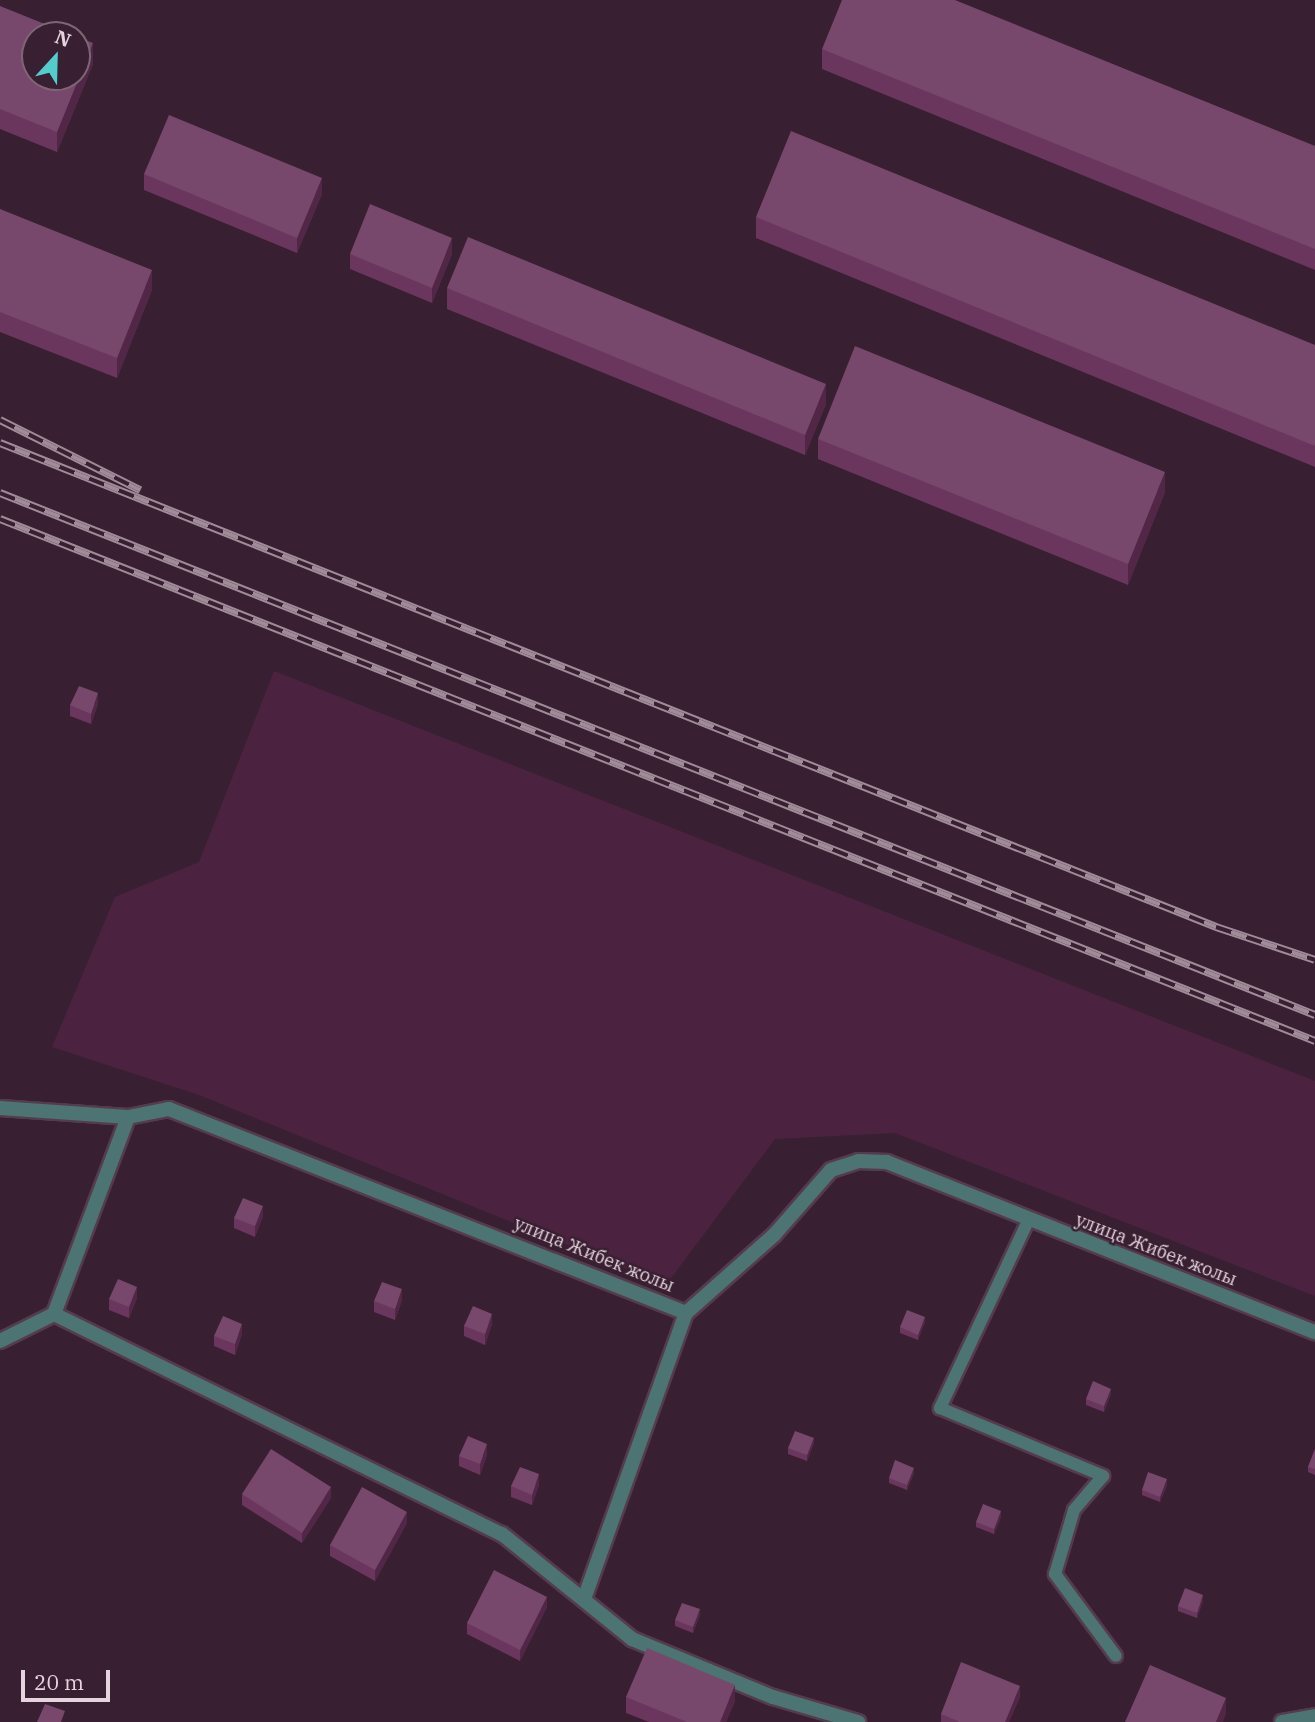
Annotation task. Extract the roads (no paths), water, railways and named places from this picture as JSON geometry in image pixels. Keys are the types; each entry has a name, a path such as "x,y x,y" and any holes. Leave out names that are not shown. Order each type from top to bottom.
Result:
{"street":[{"name":"улица Жибек жолы","path":"0,1108 128,1117 169,1109 206,1121 686,1313 774,1236 831,1170 858,1161 887,1162 1028,1221 1315,1332"},
{"path":"0,1342 54,1314 128,1117"},
{"path":"584,1599 686,1313"},
{"path":"54,1314 502,1534 632,1639 772,1697 858,1722"},
{"path":"1282,1722 1315,1716"}],"lane":[{"path":"1028,1221 940,1408 1103,1476 1074,1510 1055,1574 1116,1656"}],"railway":[{"path":"0,420 140,490"},
{"path":"0,443 1216,927 1315,960"},
{"path":"0,493 1315,1015"},
{"path":"0,519 1315,1041"}]}
